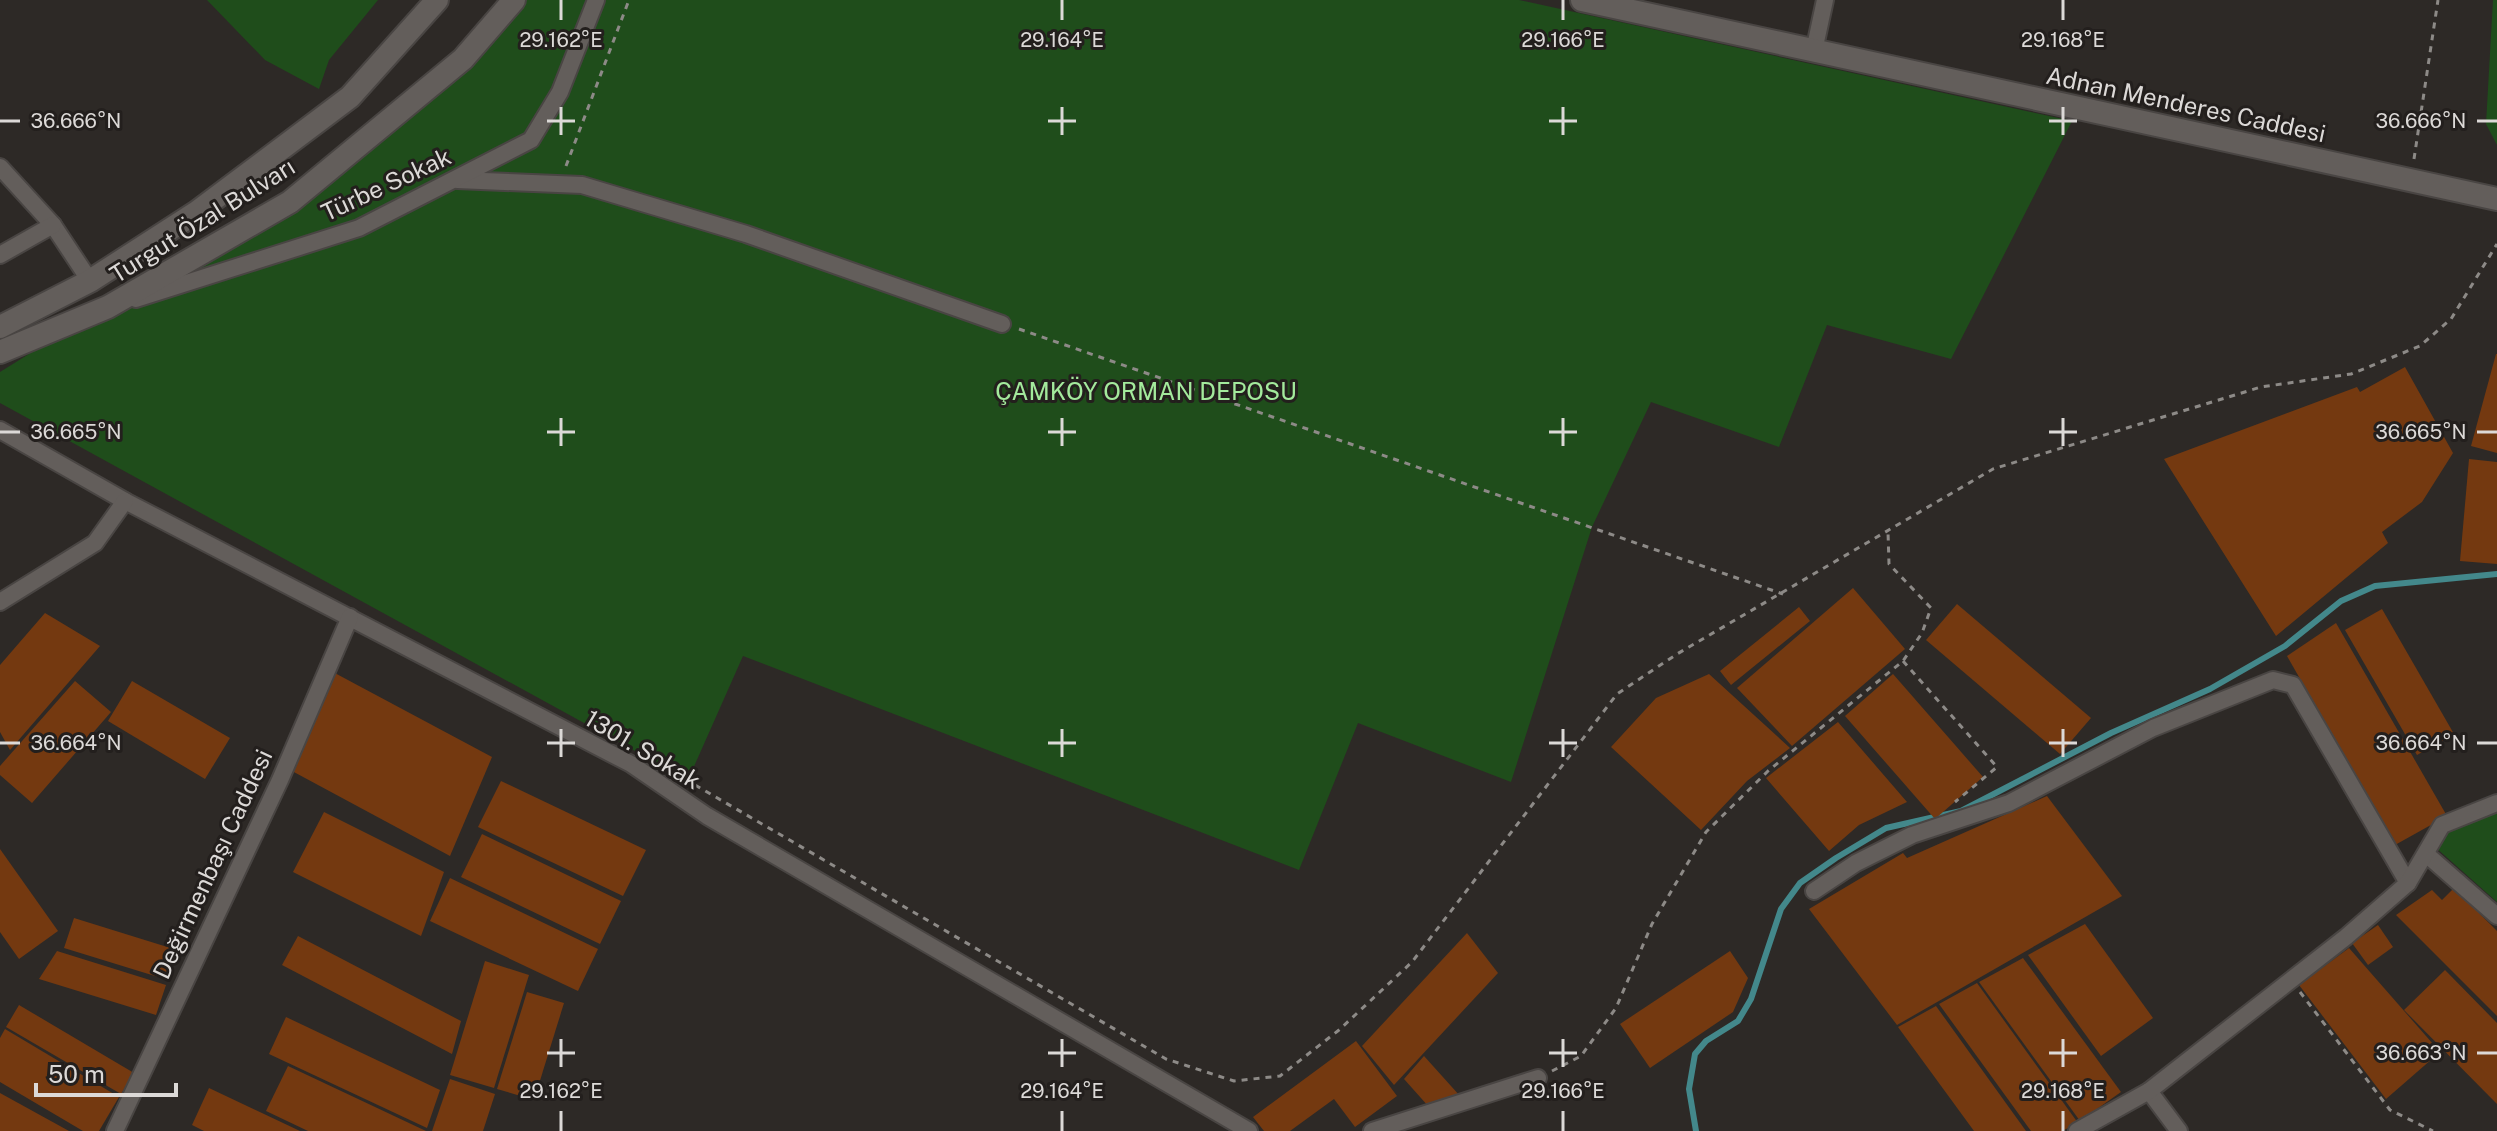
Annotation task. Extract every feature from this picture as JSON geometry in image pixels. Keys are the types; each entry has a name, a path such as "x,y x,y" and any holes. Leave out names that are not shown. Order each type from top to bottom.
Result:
{"main road":[{"path":"0,327 90,281 197,212 350,97 437,0"},
{"name":"Turgut Özal Bulvarı","path":"0,352 108,307 290,202 463,59 514,0"},
{"name":"Adnan Menderes Caddesi","path":"1582,0 2497,199"}],"street":[{"name":"Türbe Sokak","path":"108,307 359,228 531,140 560,92 596,0"},
{"path":"1814,51 1825,0"},
{"path":"0,167 53,225 90,281"},
{"path":"456,180 582,185 746,234 1002,324"},
{"path":"0,255 53,225"},
{"name":"1301. Sokak","path":"0,430 125,501 631,764 720,824 1249,1131"},
{"path":"0,602 95,543 125,501"},
{"name":"Değirmenbaşı Caddesi","path":"115,1131 280,780 350,617"},
{"path":"1814,891 1856,863 1912,835 2009,803 2153,728 2273,680 2293,685 2408,883"},
{"path":"2077,1131 2149,1091 2408,883 2442,825 2497,803"},
{"path":"2426,854 2497,916"},
{"path":"1372,1131 1416,1114 1538,1078"},
{"path":"2149,1091 2179,1131"}],"path":[{"path":"559,184 629,0"},
{"path":"2411,178 2438,0"},
{"path":"659,783 688,780 1166,1059 1234,1081 1280,1076 1339,1030 1412,962 1617,694 1993,469 2261,387 2351,374 2420,346 2451,319 2497,244"},
{"path":"1002,324 1783,594"},
{"path":"1538,1078 1581,1056 1616,1008 1652,924 1706,832 1768,771 1903,661 1922,633 1931,608 1889,564 1888,531"},
{"path":"1903,661 1997,767 1952,804 1961,819"},
{"path":"2291,979 2390,1110 2433,1131"}],"green space":[{"path":"207,0 378,0 329,60 319,89 265,60"},
{"name":"ÇAMKÖY ORMAN DEPOSU","path":"511,0 1519,0 2072,121 1951,359 1827,325 1779,447 1651,402 1592,527 1511,782 1358,723 1299,870 743,656 688,780 0,403 0,372 415,114"},
{"path":"2493,0 2497,0 2497,145 2486,124"},
{"path":"2497,809 2497,902 2434,846 2447,829"}],"building":[{"path":"2497,354 2497,453 2471,446"},
{"path":"2405,367 2453,453 2422,502 2382,532 2388,543 2276,636 2164,459 2357,387 2360,392"},
{"path":"2469,459 2497,462 2497,564 2460,561"},
{"path":"1853,588 1905,649 1792,746 1737,688"},
{"path":"1957,604 2091,718 2060,754 1926,640"},
{"path":"1799,607 1810,621 1731,685 1720,671"},
{"path":"2382,609 2454,734 2417,755 2345,630"},
{"path":"45,613 100,646 10,750 0,732 0,665"},
{"path":"2336,623 2447,816 2395,845 2287,656"},
{"path":"331,671 492,757 450,856 292,771"},
{"path":"1709,674 1790,748 1747,781 1701,830 1611,747 1656,698"},
{"path":"1893,674 1983,777 1935,819 1845,716"},
{"path":"75,681 111,712 32,803 0,775 0,766"},
{"path":"132,681 230,738 205,779 108,721"},
{"path":"1838,722 1907,802 1859,825 1829,851 1766,778"},
{"path":"501,781 646,850 623,896 478,827"},
{"path":"2047,796 2122,896 1897,1025 1809,909 1903,853 1907,858"},
{"path":"324,812 444,872 421,936 293,872"},
{"path":"482,834 621,901 600,944 461,877"},
{"path":"0,849 58,931 19,959 0,932"},
{"path":"450,878 598,949 578,991 430,921"},
{"path":"2454,888 2497,931 2497,1016 2396,915 2432,890 2442,900"},
{"path":"74,918 177,950 168,980 64,948"},
{"path":"2085,924 2153,1018 2101,1056 2028,955"},
{"path":"2378,925 2393,947 2368,965 2352,943"},
{"path":"1467,933 1498,973 1394,1085 1362,1046"},
{"path":"298,936 461,1021 452,1054 282,965"},
{"path":"2349,948 2440,1052 2386,1099 2299,985"},
{"path":"57,951 166,985 156,1015 39,979"},
{"path":"1730,951 1748,978 1733,1012 1650,1068 1620,1024"},
{"path":"2023,958 2121,1092 2080,1121 1979,982"},
{"path":"485,961 529,975 494,1088 450,1075"},
{"path":"2445,970 2497,1023 2497,1104 2404,1010"},
{"path":"1977,983 2078,1123 2062,1131 2031,1131 1939,1004"},
{"path":"527,992 564,1003 534,1100 497,1089"},
{"path":"19,1005 134,1073 121,1094 6,1027"},
{"path":"1936,1006 2026,1131 1974,1131 1898,1027"},
{"path":"286,1017 440,1090 427,1128 269,1054"},
{"path":"5,1029 119,1097 99,1131 83,1131 0,1082 0,1038"},
{"path":"1356,1041 1397,1096 1355,1127 1334,1099 1290,1131 1264,1131 1253,1117"},
{"path":"1424,1056 1460,1096 1429,1107 1404,1079"},
{"path":"288,1066 426,1131 308,1131 266,1111"},
{"path":"450,1079 495,1094 483,1131 432,1131"},
{"path":"209,1088 300,1131 204,1131 192,1125"},
{"path":"0,1093 69,1131 0,1131"}],"waterway":[{"path":"1696,1131 1689,1089 1695,1054 1706,1041 1738,1021 1751,999 1781,909 1800,883 1886,828 1961,811 2111,733 2210,689 2285,646 2341,601 2375,586 2497,574"}]}
